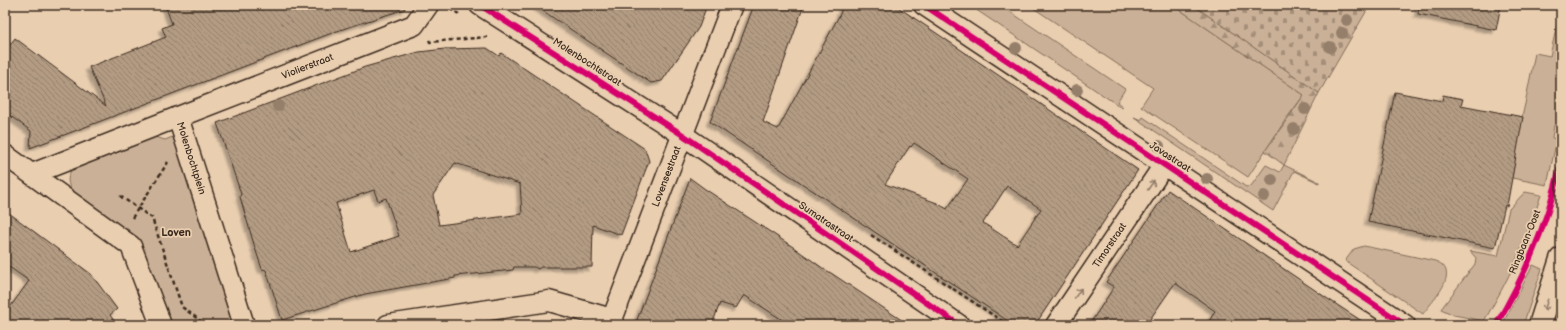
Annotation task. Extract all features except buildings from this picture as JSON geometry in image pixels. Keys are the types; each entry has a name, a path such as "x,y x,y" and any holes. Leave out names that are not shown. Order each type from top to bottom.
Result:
{"main road":[{"path":"1540,325 1561,259"}],"street":[{"path":"414,25 428,5"},
{"name":"Molenbochtstraat","path":"480,5 683,135"},
{"name":"Lovensestraat","path":"611,322 732,5"},
{"name":"Javastraat","path":"924,5 1164,166 1299,253 1405,325"},
{"name":"Violierstraat","path":"178,117 414,25"},
{"name":"Molenbochtplein","path":"32,174 178,117 244,325"},
{"name":"Sumatrastraat","path":"683,135 959,325"},
{"path":"7,160 32,174 131,246 161,325"},
{"name":"Timorstraat","path":"1056,325 1164,166"},
{"path":"388,325 549,301 611,322"}],"path":[{"path":"414,25 430,42 493,36"},
{"path":"120,238 184,137"},
{"path":"120,196 152,218 182,307 206,325"}],"green space":[{"path":"979,5 1000,5 1125,89 1117,102 1123,107 1122,108 975,9"},
{"path":"1029,5 1173,5 1304,95 1286,119 1248,177 1141,106 1153,88"},
{"path":"1173,5 1193,5 1319,93 1284,165 1265,151 1304,95"},
{"path":"1193,5 1370,5 1319,93"},
{"path":"1561,6 1561,119 1560,125 1554,125 1552,138 1557,139 1547,185 1512,178 1522,117 1535,53 1550,56"},
{"path":"1134,117 1141,120 1143,117 1246,187 1251,186 1266,165 1280,172 1284,165 1319,183 1294,171 1273,211"},
{"path":"175,136 236,325 167,325 143,248 135,237 128,232 129,230 125,227 123,228 73,191 68,182 69,174 73,168 150,138 155,137 165,140"},
{"path":"1525,192 1541,195 1530,228 1516,260 1484,321 1454,315 1441,309 1475,264 1476,258 1470,251 1498,256 1509,209"},
{"path":"1364,246 1435,261 1443,266 1446,272 1446,279 1438,294 1423,314 1345,261 1354,249"},
{"path":"1533,265 1542,269 1523,325 1502,325"}],"cycle path":[{"path":"480,5 683,135 959,325"},
{"path":"924,5 1405,325"},
{"name":"Ringbaan-Oost","path":"1496,325 1527,266 1543,226 1561,162"}],"district":[{"name":"Loven","path":"176,232"}]}
